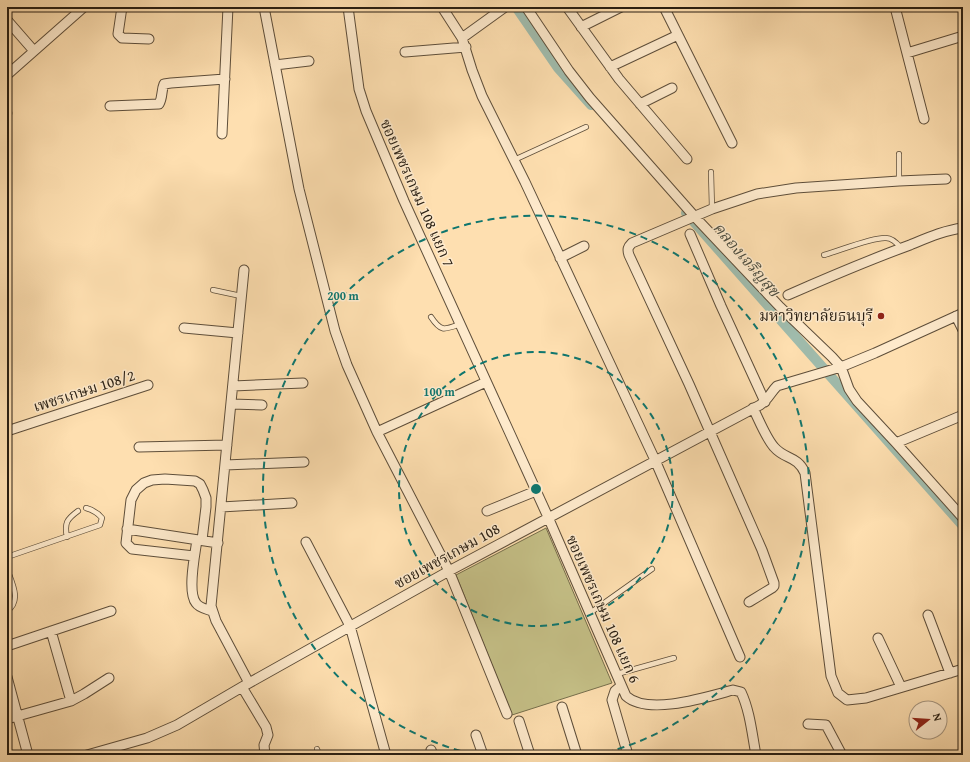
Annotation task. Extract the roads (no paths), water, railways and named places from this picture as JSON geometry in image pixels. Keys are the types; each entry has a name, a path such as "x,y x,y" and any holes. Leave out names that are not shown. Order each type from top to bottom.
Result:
{"street":[{"path":"7,75 84,7"},
{"path":"122,7 118,34 122,38 149,39"},
{"path":"222,134 228,7"},
{"path":"264,7 299,189 335,331 347,365 377,432 449,571 507,714"},
{"name":"ซอยเพชรเกษม 108 แยก 7","path":"348,7 359,89 366,111 404,201 536,491"},
{"path":"442,7 462,38 482,96 514,160 655,460 740,658"},
{"path":"462,38 505,7"},
{"path":"526,7 569,71 590,98 694,217 780,307 822,346 838,368 857,401 963,518"},
{"path":"567,7 610,67 687,158"},
{"path":"581,27 621,7"},
{"path":"664,7 732,143"},
{"path":"895,7 924,119"},
{"path":"7,20 34,51"},
{"path":"610,67 678,35"},
{"path":"907,53 963,36"},
{"path":"405,52 466,47"},
{"path":"275,65 310,61"},
{"path":"110,106 155,105 159,104 161,100 164,84 225,79"},
{"path":"640,104 672,88"},
{"path":"749,602 772,588 774,583 762,550 627,250 628,246 712,209 757,194 796,188 946,179"},
{"path":"788,295 858,264 932,236 963,228"},
{"path":"690,234 765,402"},
{"path":"560,258 584,246"},
{"path":"244,270 212,597 212,611 245,685 266,727 268,735 264,745 265,755"},
{"path":"960,315 963,330"},
{"name":"ซอยเพชรเกษม 108","path":"87,755 147,738 177,725 245,685 449,571 765,402 777,386 838,368 960,315"},
{"path":"184,328 238,333"},
{"path":"377,432 486,382"},
{"path":"233,386 303,383"},
{"name":"เพชรเกษม 108/2","path":"7,431 148,385"},
{"path":"231,404 262,405"},
{"path":"753,408 774,447 780,453 802,464 805,473 831,676 838,693 847,700 866,698 963,669"},
{"path":"896,443 963,415"},
{"path":"139,447 227,445"},
{"path":"225,466 304,462"},
{"path":"194,556 132,549 126,543 131,500 136,490 144,483 152,480 166,479 196,482 200,484 206,498 199,540 194,556 191,580 195,602 200,607 212,611"},
{"path":"487,511 536,491"},
{"name":"ซอยเพชรเกษม 108 แยก 6","path":"536,491 626,696 631,701 642,704 668,705 733,690 741,692 748,711 756,755"},
{"path":"221,507 292,503"},
{"path":"127,529 218,543"},
{"path":"306,542 350,626 386,755"},
{"path":"7,646 111,611"},
{"path":"928,615 950,673"},
{"path":"51,631 71,701"},
{"path":"878,638 901,687"},
{"path":"7,677 28,755"},
{"path":"7,719 71,701 109,678"},
{"path":"621,686 615,691 612,700 628,755"},
{"path":"562,707 577,755"},
{"path":"519,721 530,755"},
{"path":"808,724 826,725 842,755"},
{"path":"476,735 483,755"}],"lane":[{"path":"7,104 9,110 9,117 7,120"},
{"path":"514,160 586,127"},
{"path":"899,154 899,181"},
{"path":"711,172 712,209"},
{"path":"824,255 874,239 886,238 893,240 901,248"},
{"path":"213,290 241,296"},
{"path":"431,317 440,328 445,329 460,324"},
{"path":"7,557 100,525 102,518 92,510 86,508"},
{"path":"66,537 66,522 78,511"},
{"path":"7,569 16,595 15,602 7,611"},
{"path":"590,613 652,569"},
{"path":"617,674 674,658"},
{"path":"317,749 319,755"}],"waterway":[{"name":"คลองเจริญสุข","path":"516,7 558,68 591,105"},
{"name":"คลองเจริญสุข","path":"686,213 963,526"}],"place":[{"name":"มหาวิทยาลัยธนบุรี","path":"881,316"}]}
